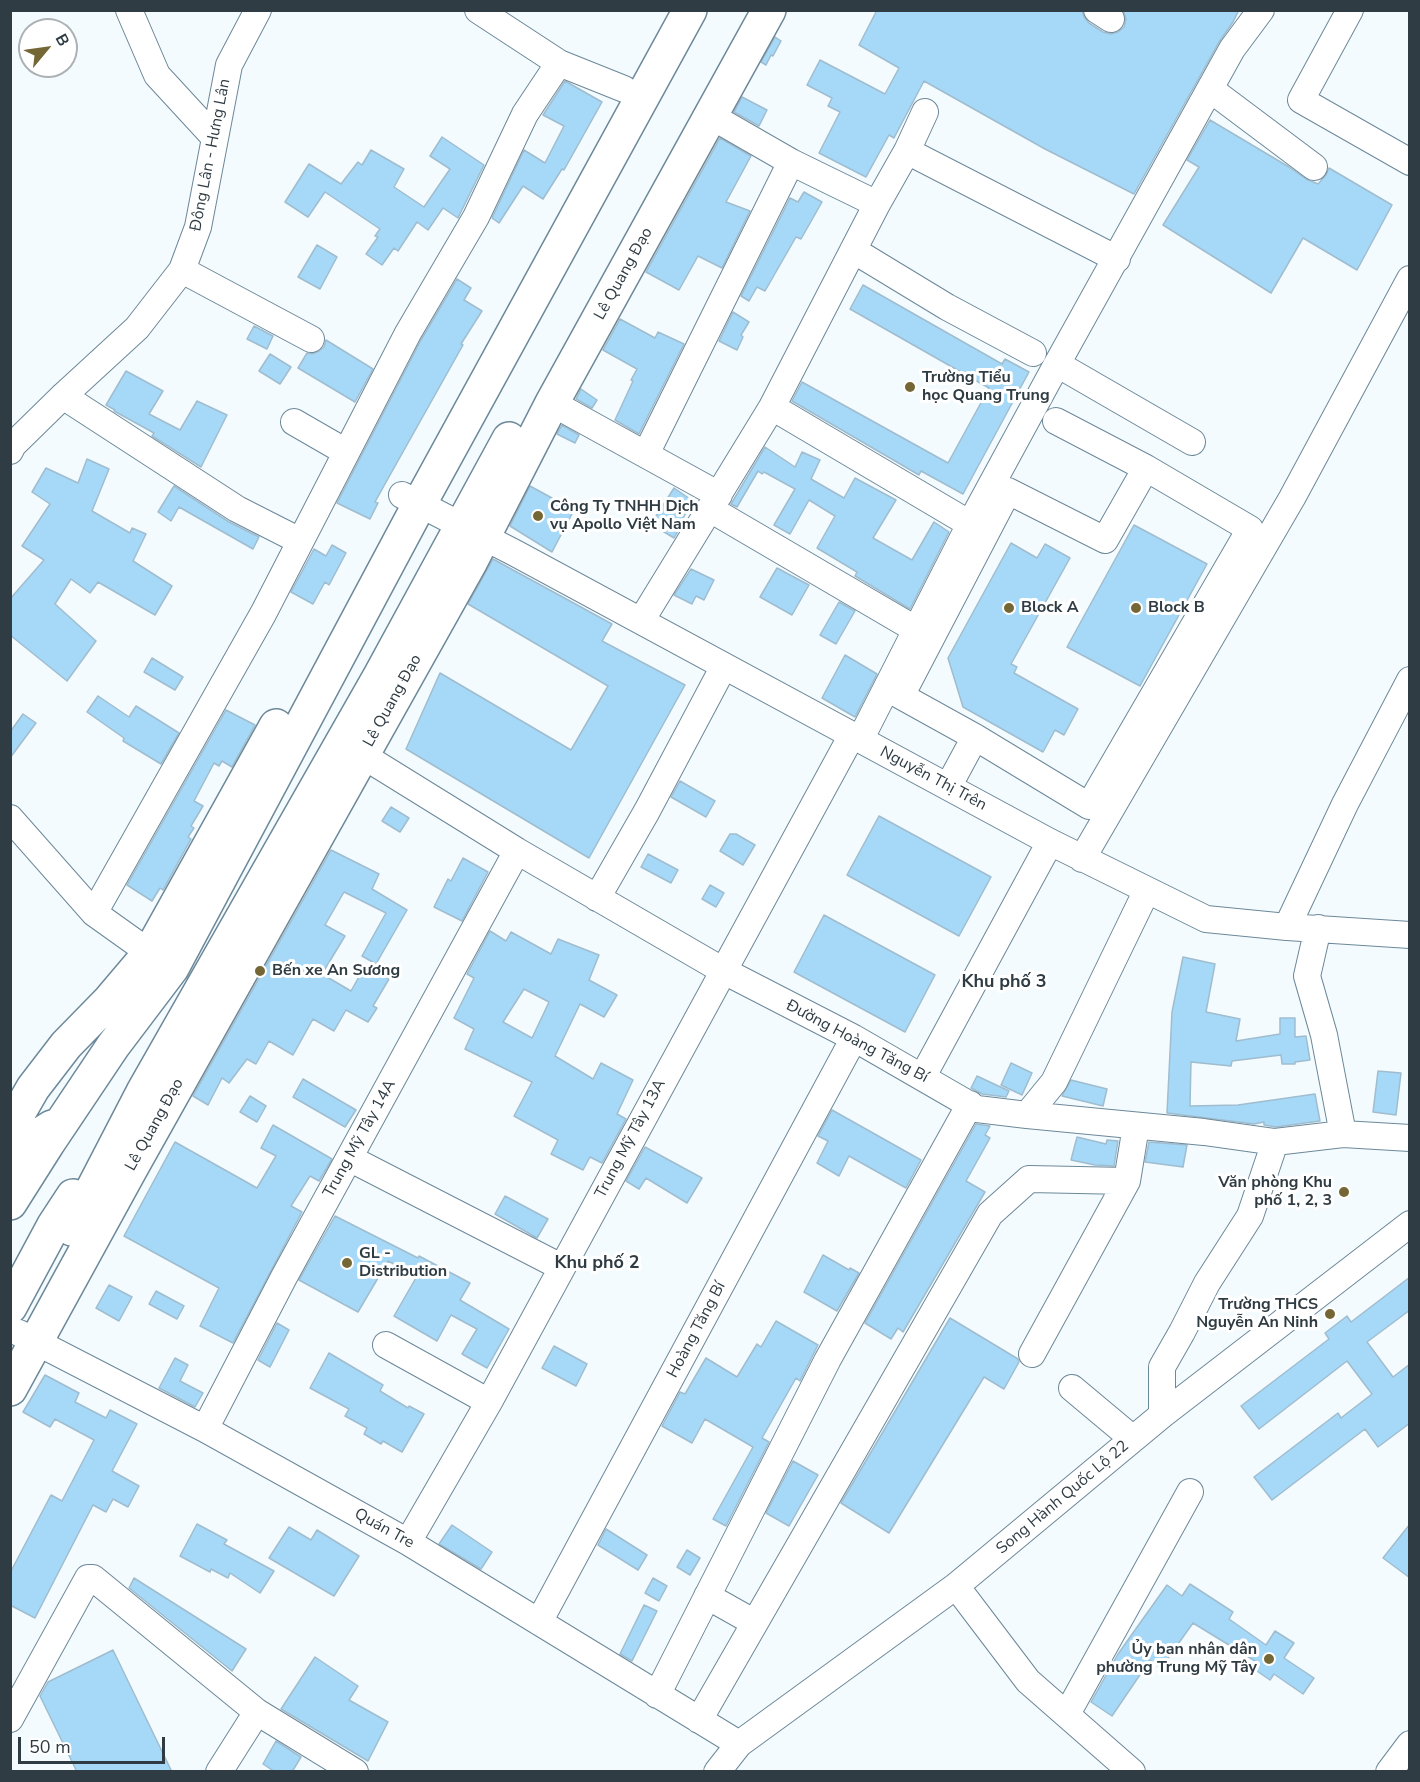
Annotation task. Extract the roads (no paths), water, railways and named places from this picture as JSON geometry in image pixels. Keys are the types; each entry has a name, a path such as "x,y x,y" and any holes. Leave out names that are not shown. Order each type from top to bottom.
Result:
{"highway":[{"path":"411,499 424,461 667,10"},
{"path":"10,1203 113,1046 411,499 690,10"},
{"name":"Lê Quang Đạo","path":"10,1389 19,1333 54,1225 143,1092 391,681 748,10"},
{"name":"Lê Quang Đạo","path":"472,531 552,403 769,10"},
{"name":"Lê Quang Đạo","path":"19,1333 362,755 391,681"},
{"path":"10,1128 33,1089 66,1045 110,1000 160,961"},
{"path":"10,1154 63,1119"}],"street":[{"path":"129,10 157,75 215,138"},
{"name":"Đông Lân - Hưng Lân","path":"10,451 13,445 63,396 137,328 182,270 198,227 229,65 258,10"},
{"path":"478,10 559,63 624,89"},
{"name":"Trung Mỹ Tây 13A","path":"408,1542 489,1402 722,970 856,737 1057,364 1210,89 1233,49 1261,10"},
{"path":"1350,10 1301,100 1410,162"},
{"path":"94,913 263,614 408,333 476,217 525,114 559,63"},
{"path":"1210,89 1314,167"},
{"path":"641,621 772,407 877,204 907,151 925,112"},
{"path":"711,116 791,162 877,204"},
{"path":"907,151 1117,259"},
{"path":"646,454 791,162"},
{"path":"853,250 947,307 1033,353"},
{"path":"182,270 310,339"},
{"path":"1082,859 1292,498 1410,279"},
{"path":"1057,364 1192,441"},
{"path":"63,396 237,509 300,541"},
{"path":"552,403 646,454 715,502 915,629"},
{"path":"772,407 970,524"},
{"path":"1056,421 1146,468 1250,529 1089,806 975,737 901,696 1008,491 1106,540 1146,468"},
{"path":"294,422 346,452"},
{"name":"Nguyễn Thị Trên","path":"411,499 1082,859 1206,919 1410,935"},
{"path":"597,898 647,811 724,666"},
{"path":"1287,927 1345,804 1410,680"},
{"path":"948,787 975,737"},
{"name":"Đường Hoàng Tăng Bí","path":"362,755 517,851 722,970 854,1038 977,1109 1204,1132 1275,1142 1343,1134 1410,1138"},
{"path":"10,818 94,913 160,961"},
{"path":"923,1076 1050,842"},
{"name":"Trung Mỹ Tây 14A","path":"205,1429 284,1277 517,851"},
{"path":"1026,1115 1054,1083 1147,890"},
{"path":"1318,928 1307,976 1323,1035 1343,1134"},
{"name":"Hoàng Tăng Bí","path":"539,1622 854,1038"},
{"path":"657,1695 828,1359 970,1104"},
{"path":"1032,1354 1127,1181 1136,1126"},
{"path":"1162,1416 1162,1367 1207,1283 1250,1216 1275,1142"},
{"path":"349,1158 561,1267"},
{"path":"699,1720 990,1214 1029,1179 1127,1181"},
{"name":"Song Hành Quốc Lộ 22","path":"717,1772 738,1744 957,1586 1133,1439 1410,1224"},
{"name":"Quán Tre","path":"19,1333 205,1429 408,1542 738,1744"},
{"path":"386,1345 489,1402"},
{"path":"1072,1388 1133,1439"},
{"path":"1067,1714 1190,1492"},
{"path":"10,1719 88,1578 93,1578 257,1712 355,1772"},
{"path":"957,1586 1028,1681 1131,1772"},
{"path":"707,1596 755,1623"},
{"path":"219,1772 257,1712"},
{"path":"1389,1772 1410,1744"}],"place":[{"name":"Trường Tiểu học Quang Trung","path":"910,387"},
{"name":"Công Ty TNHH Dịch vụ Apollo Việt Nam","path":"538,516"},
{"name":"Block A","path":"1009,608"},
{"name":"Block B","path":"1136,608"},
{"name":"Bến xe An Sương","path":"260,971"},
{"name":"Văn phòng Khu phố 1, 2, 3","path":"1344,1192"},
{"name":"GL - Distribution","path":"347,1263"},
{"name":"Trường THCS Nguyễn An Ninh","path":"1330,1314"},
{"name":"Ủy ban nhân dân phường Trung Mỹ Tây","path":"1269,1659"}],"district":[{"name":"Khu phố 3","path":"1004,983"},
{"name":"Khu phố 2","path":"597,1264"}]}
